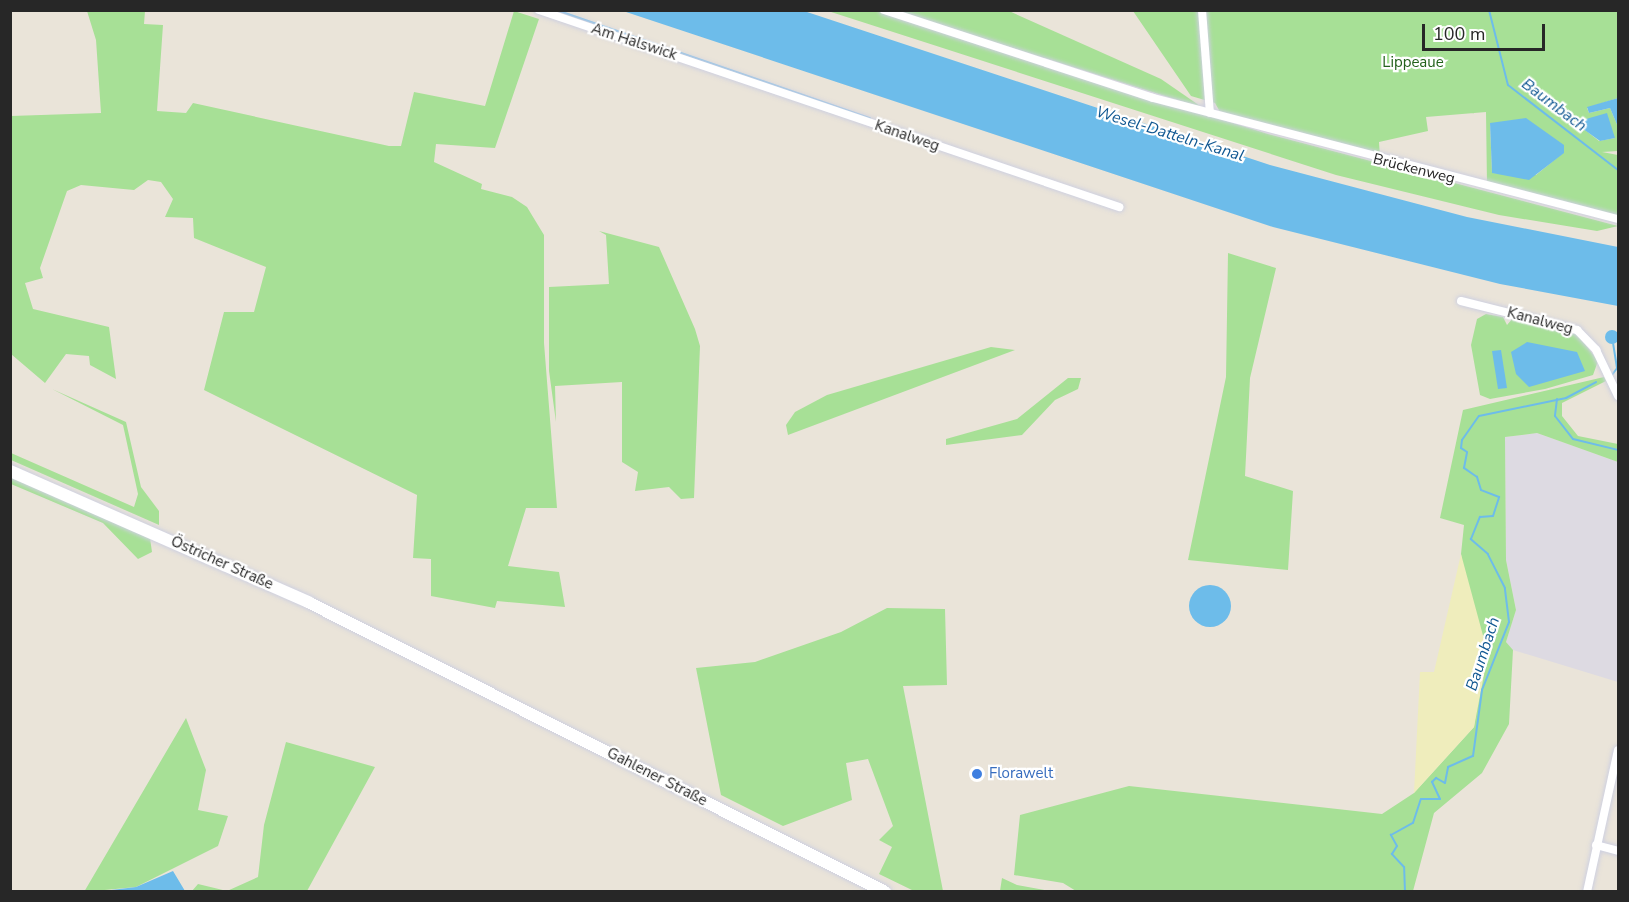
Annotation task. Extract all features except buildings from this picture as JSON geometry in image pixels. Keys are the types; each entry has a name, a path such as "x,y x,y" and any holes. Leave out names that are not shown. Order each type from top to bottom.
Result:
{"main road":[{"name":"Östricher Straße","path":"10,471 308,602 430,662"},
{"name":"Gahlener Straße","path":"430,662 885,891"}],"street":[{"name":"Am Halswick","path":"539,10 696,62"},
{"name":"Brückenweg","path":"884,10 1210,113 1618,219"},
{"path":"1202,10 1210,113"},
{"name":"Kanalweg","path":"696,62 1119,207"},
{"name":"Kanalweg","path":"1461,301 1577,330 1596,350 1618,396"},
{"path":"1587,891 1618,750"},
{"path":"1596,845 1618,851"}],"shaded area":[{"path":"1537,433 1618,462 1618,682 1513,650 1506,642 1516,610 1506,560 1505,437"}],"green space":[{"path":"87,11 145,11 144,24 163,25 157,111 186,113 193,103 389,146 401,146 414,92 485,106 514,11 539,19 495,148 436,144 434,162 482,184 481,189 512,197 527,207 544,235 544,343 557,508 526,508 508,566 559,572 565,607 497,601 495,608 431,596 431,559 413,558 417,495 204,390 224,312 254,312 266,267 194,238 193,218 165,217 173,199 161,182 148,180 134,190 81,185 67,191 40,268 43,278 25,283 33,309 109,327 116,379 90,365 89,356 66,354 45,383 11,354 11,116 101,113 96,40"},
{"path":"828,11 876,11 1268,134 1618,226 1597,231 1499,215 1336,175"},
{"path":"895,11 1009,11 1161,79 1203,108"},
{"name":"Lippeaue","path":"1133,11 1618,11 1618,98 1587,108 1589,113 1610,108 1618,127 1618,151 1602,152 1618,155 1618,216 1487,185 1486,112 1426,117 1428,131 1379,142 1380,158 1220,112 1215,103 1191,96","holes":["1490,123 1563,153 1536,175 1492,173","1580,126 1615,138 1599,141"]},
{"path":"599,231 659,247 695,329 700,346 694,498 681,499 669,487 635,491 638,472 622,462 622,382 555,386 556,422 549,371 549,287 609,284 606,235"},
{"path":"1228,253 1276,268 1250,378 1245,476 1293,491 1288,570 1188,560 1226,377"},
{"path":"1486,314 1503,317 1507,325 1513,318 1578,335 1598,361 1593,375 1545,389 1490,399 1480,395 1471,345 1477,319"},
{"path":"991,347 1015,350 788,435 786,425 795,412 827,395"},
{"path":"1604,377 1606,381 1562,403 1562,416 1578,436 1618,444 1618,462 1537,433 1505,437 1506,560 1516,610 1506,642 1513,650 1509,724 1482,773 1434,813 1413,891 1076,891 1063,883 1014,875 1020,815 1129,786 1382,814 1414,793 1474,727 1479,690 1461,554 1464,525 1440,518 1463,410"},
{"path":"1068,378 1081,378 1078,389 1055,400 1022,435 946,445 946,439 1017,419"},
{"path":"52,389 126,422 141,487 159,511 159,525 11,460 11,453 134,507 138,494 123,425"},
{"path":"10,477 150,538 152,552 138,559 103,523 11,484"},
{"path":"887,608 945,609 947,685 903,686 943,891 914,891 879,874 892,847 879,840 893,826 868,759 846,763 852,800 783,826 721,795 696,668 755,662 841,632"},
{"path":"186,718 206,770 198,810 228,816 218,846 136,887 84,892"},
{"path":"286,742 375,767 307,891 227,891 258,877 264,825"},
{"path":"1002,878 1017,885 1050,891 1000,891"},
{"path":"198,884 227,891 192,891"}],"sand":[{"path":"1461,554 1488,654 1474,727 1414,793 1420,672 1434,672"}],"water":[{"name":"Wesel-Datteln-Kanal","path":"623,11 804,11 1270,165 1467,217 1618,247 1618,306 1500,284 1273,227"},
{"path":"1618,98 1618,127 1610,108 1589,113 1587,107"},
{"path":"1607,113 1615,138 1600,141 1579,126 1579,121"},
{"path":"1526,118 1564,145 1564,153 1529,180 1492,173 1490,123"},
{"path":"1609,330 1615,330 1619,337 1615,344 1609,344 1605,340 1605,334"},
{"path":"1527,342 1577,352 1585,371 1529,387 1516,374 1511,352"},
{"path":"1501,350 1507,388 1498,389 1492,351"},
{"path":"1210,585 1225,591 1231,606 1225,621 1210,627 1195,621 1189,606 1195,591"},
{"path":"173,871 185,891 103,891 136,887"}],"waterway":[{"path":"556,10 870,118"},
{"name":"Baumbach","path":"1489,10 1508,85 1618,170"},
{"name":"Baumbach","path":"1612,375 1617,368 1613,344"},
{"name":"Baumbach","path":"1405,892 1404,867 1392,854 1397,846 1391,835 1413,823 1421,799 1440,799 1432,782 1436,778 1445,783 1448,767 1473,756 1482,690 1509,622 1505,588 1488,554 1471,539 1480,517 1493,516 1499,497 1481,490 1477,477 1464,468 1467,452 1461,448 1462,440 1479,416 1566,398 1596,382"},
{"path":"1557,399 1555,416 1573,439 1618,450"}],"place":[{"name":"Florawelt","path":"977,774"}]}
